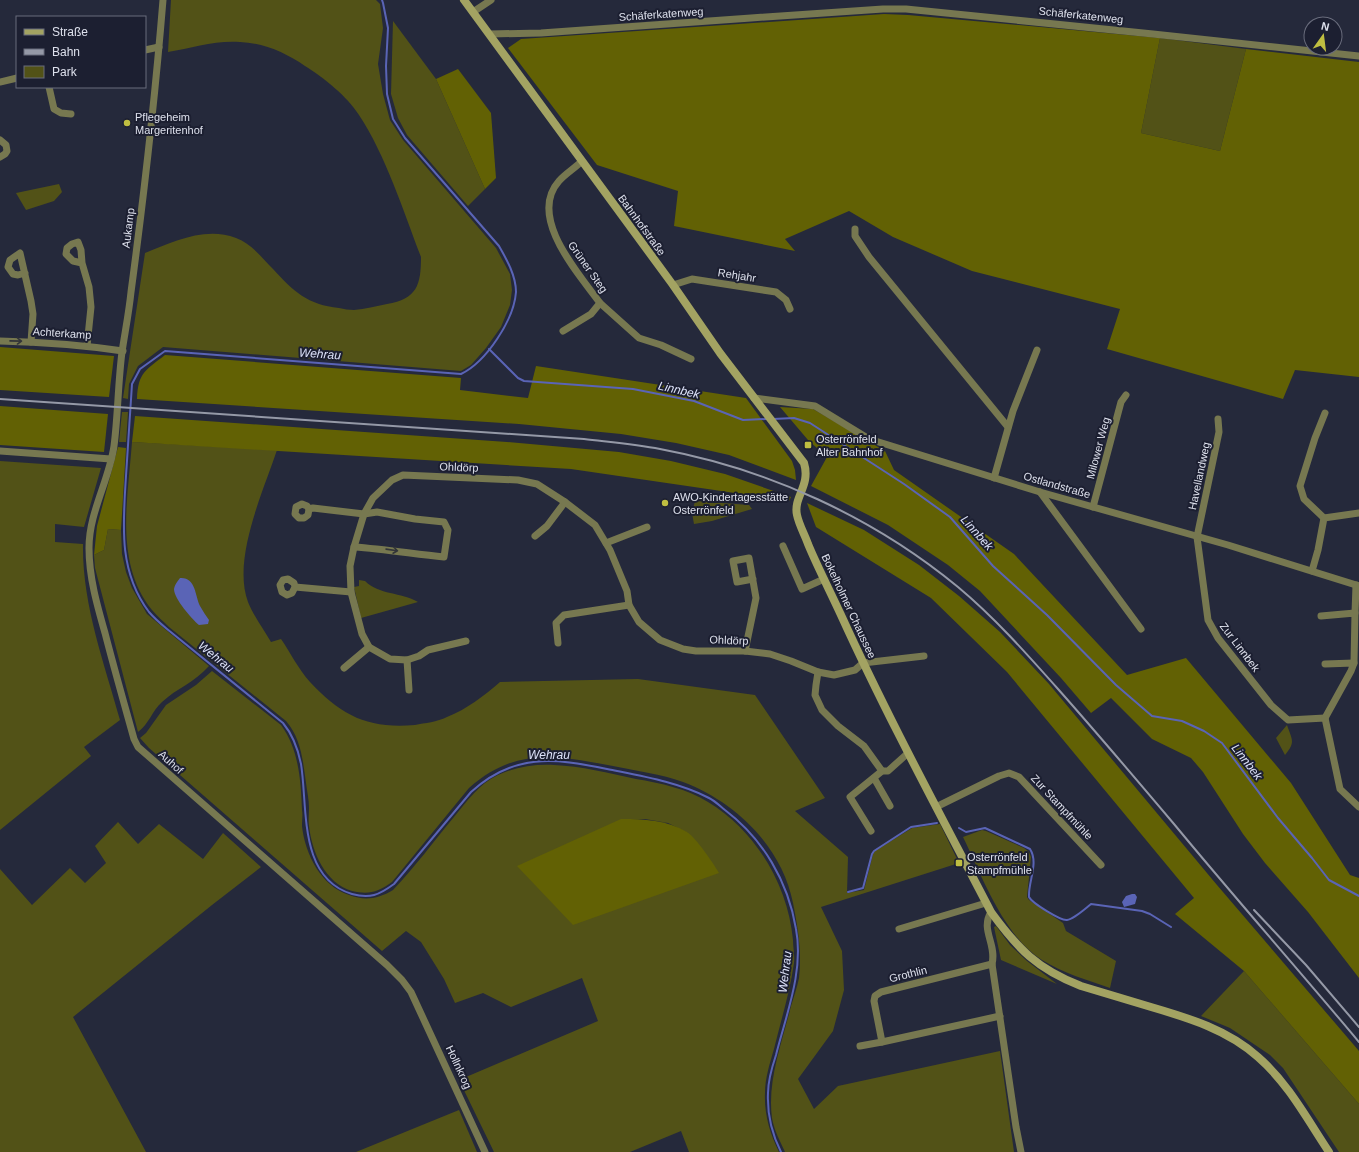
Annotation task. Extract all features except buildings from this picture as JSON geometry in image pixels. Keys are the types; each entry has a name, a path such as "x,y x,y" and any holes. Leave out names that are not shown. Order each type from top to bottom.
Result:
{"main road":[{"name":"Bahnhofstraße","path":"464,0 673,285 720,353 804,463"},
{"name":"Bokelholmer Chaussee","path":"804,463 806,480 797,505 797,515 824,579 863,663 991,912 1019,948 1040,966 1053,973 1081,986 1203,1024 1227,1035 1244,1046 1258,1057 1284,1085 1329,1152"}],"street":[{"name":"Aukamp","path":"112,459 122,351 131,293 163,0"},
{"path":"473,12 491,0"},
{"name":"Schäferkatenweg","path":"490,34 541,33 774,16 883,9 906,9 1359,56"},
{"path":"146,50 159,47"},
{"path":"0,82 16,78"},
{"path":"49,88 54,109 61,113 72,114"},
{"path":"0,140 6,146 7,151 0,157"},
{"name":"Grüner Steg","path":"582,161 558,181 550,197 550,216 552,228 564,253 600,303 639,338 661,345 691,359"},
{"path":"855,233 869,257 1008,426"},
{"path":"82,263 91,307 87,346"},
{"path":"25,273 33,314 31,342"},
{"name":"Rehjahr","path":"673,285 692,279 776,292 786,300 790,309"},
{"name":"Grüner Steg","path":"563,331 591,314 600,303"},
{"name":"Achterkamp","path":"0,341 87,346 122,351"},
{"path":"994,478 1013,410 1038,350"},
{"name":"Milower Weg","path":"1093,507 1121,402 1126,395"},
{"name":"Ostlandstraße","path":"754,398 815,406 869,439 1040,492 1358,585"},
{"path":"1324,518 1304,499 1300,486 1315,438 1325,413"},
{"name":"Havellandweg","path":"1197,537 1219,432 1218,419"},
{"path":"0,451 112,459"},
{"name":"Auhof","path":"112,459 94,513 90,530 90,566 95,594 110,652 134,738 138,747 387,965 402,980 411,992"},
{"name":"Ohldörp","path":"369,647 362,634 351,592 350,566 364,514 373,498 392,480 403,475 518,480 537,484 565,502 595,525 606,543 627,591 629,604 639,622 660,640 683,649 696,651 745,651 770,654 818,672 834,675 855,670 863,663"},
{"path":"1040,492 1141,630"},
{"path":"535,536 547,526 565,502"},
{"path":"309,509 313,508 364,514 377,512 415,519 444,522 448,530 444,557 410,554 393,550 354,547"},
{"path":"1324,518 1359,513"},
{"path":"1312,571 1318,550 1324,518"},
{"path":"606,543 647,527"},
{"name":"Zur Linnbek","path":"1197,537 1208,620 1218,638 1271,705 1288,720 1325,718"},
{"path":"783,546 802,590 824,579"},
{"path":"745,651 756,598 753,579"},
{"path":"1358,585 1355,613 1354,663 1351,672 1325,718 1340,789 1359,807"},
{"path":"295,587 351,592"},
{"path":"558,643 556,623 564,615 629,604"},
{"path":"1321,616 1355,613"},
{"path":"344,668 369,647 390,659 407,660 420,656 428,650 466,641"},
{"path":"863,663 924,656"},
{"path":"407,660 409,690"},
{"path":"1325,664 1354,663"},
{"path":"818,672 815,696 822,710 838,726 864,746 882,771"},
{"path":"871,831 850,797 882,771 888,771 908,753"},
{"name":"Zur Stampfmühle","path":"936,806 998,776 1009,773 1019,777 1101,865"},
{"path":"874,778 890,806"},
{"path":"899,929 984,900"},
{"path":"991,912 986,919 989,938 994,950 992,964 1020,1152"},
{"name":"Grothlin","path":"882,1042 874,1001 880,992 992,964"},
{"name":"Hollnkrog","path":"411,992 485,1152"},
{"path":"860,1046 1000,1016"}],"green space":[{"path":"171,0 376,0 380,4 383,28 378,64 383,94 390,120 403,140 496,248 510,274 512,290 510,305 501,327 486,348 471,365 461,371 163,347 138,366 129,384 128,399 123,398 145,253 178,240 201,235 213,234 236,238 252,247 287,284 302,296 318,304 350,310 397,302 405,298 415,289 418,283 421,267 421,257 386,166 369,131 348,101 335,88 298,61 258,44 222,42 168,52"},
{"path":"393,21 436,79 485,189 468,206 407,135 398,118 391,94"},
{"path":"1160,38 1246,49 1220,151 1141,133"},
{"path":"59,184 62,192 54,201 26,210 16,193"},
{"path":"122,412 128,412 126,442 119,442"},
{"path":"132,442 277,450 257,505 246,546 244,585 248,602 271,642 281,639 298,667 310,682 333,704 357,718 383,725 398,726 415,725 443,719 468,706 500,682 638,679 755,695 825,798 795,811 848,857 847,893 864,890 875,851 912,828 940,824 959,863 821,907 842,951 844,990 833,1031 798,1079 814,1109 838,1086 1000,1051 1014,1152 785,1152 774,1127 771,1104 773,1076 776,1062 799,978 799,940 793,903 779,863 754,829 721,801 683,782 649,773 573,759 555,757 520,760 503,766 486,775 469,788 392,882 373,892 363,893 352,891 334,881 327,874 313,846 309,824 309,802 302,758 298,742 291,728 286,721 169,627 152,610 140,592 132,572 126,529"},
{"path":"0,461 101,468 84,527 55,524 55,542 83,544 86,589 90,611 120,720 84,747 91,756 0,830"},
{"path":"695,501 749,505 752,509 712,521 694,524 692,513"},
{"path":"108,529 121,530 122,554 126,572 132,588 147,614 209,666 197,677 162,702 142,729 138,732 95,568 94,555 104,550"},
{"path":"359,580 365,581 377,589 405,596 418,602 361,618 354,587 359,586"},
{"path":"212,671 281,725 292,744 298,766 301,788 302,826 311,858 316,868 330,884 339,891 355,897 377,897 393,890 479,788 498,775 518,768 540,765 574,767 655,782 692,793 725,814 741,828 767,861 777,880 790,919 794,963 788,995 765,1087 765,1101 770,1131 779,1152 689,1152 681,1131 630,1152 494,1152 459,1080 598,1021 582,978 511,1007 483,993 455,1003 444,979 421,942 406,931 382,951 149,748 140,738 146,733 166,705 196,685","holes":["621,819 645,819 668,823 688,833"]},
{"path":"1287,725 1292,744 1285,755 1276,738"},
{"path":"118,822 138,844 159,824 203,859 223,833 261,867 73,1017 146,1152 0,1152 0,869 32,905 70,868 85,883 106,863 95,846"},
{"path":"982,830 1024,848 1029,852 1031,857 1027,897 1029,900 1063,923 1066,931 1116,961 1110,988 1075,976 1050,965 1028,949 1016,936 995,904 963,837"},
{"path":"996,926 1010,945 1027,961 1057,984 1001,960 994,927"},
{"path":"1244,971 1359,1104 1359,1152 1339,1152 1283,1068 1270,1055 1230,1028 1201,1016"},
{"path":"459,1110 477,1152 356,1152"}],"shaded area":[{"path":"884,14 1160,38 1141,133 1220,151 1246,49 1359,62 1359,377 1295,370 1283,399 1107,349 1120,309 972,271 893,237 849,211 785,239 795,251 674,226 678,191 597,165 508,48 521,39"},
{"path":"458,69 491,113 496,178 485,189 436,79"},
{"path":"0,347 114,356 109,397 0,390"},
{"path":"165,355 461,378 460,390 528,398 536,366 746,398 792,461 796,480 729,455 676,443 621,434 519,424 137,399 139,383 144,372"},
{"path":"0,406 108,414 104,452 0,445"},
{"path":"780,407 813,409 885,451 894,470 1014,554 1127,675 1186,658 1291,783 1350,875 1359,878 1359,978 1308,912 1265,863 1243,834 1203,772 1191,758 1152,739 1111,698 1091,713 1061,678 980,591 948,565 888,525 811,486 827,457 808,440"},
{"path":"135,416 507,442 619,452 671,461 725,474 791,497 789,501 571,469 132,442"},
{"path":"118,447 126,448 121,530 108,529 104,550 94,555 97,526"},
{"path":"807,503 864,530 919,565 959,596 1000,632 1049,684 1217,885 1359,1051 1359,1104 1244,971 1175,914 1194,898 1007,672 931,598 816,527"},
{"path":"621,819 647,820 663,823 687,832 700,845 719,873 573,925 517,866"}],"water":[{"path":"180,578 189,581 192,584 200,606 209,620 208,624 199,625 180,603 174,589"},
{"path":"1135,894 1137,897 1135,904 1124,907 1122,902 1126,896"}],"waterway":[{"name":"Wehrau","path":"382,0 388,28 386,66 387,94 393,119 405,138 499,246 510,268 516,286 514,303 510,315 497,339 489,350 480,360 461,374 165,351 140,369 132,384 124,512 125,547 127,564 132,580 139,596 155,619 283,723 290,732 295,742 301,764 306,820 314,857 322,873 335,886 352,894 364,896 374,895 384,891 394,884 471,792 487,779 503,770 519,765 535,762 569,762 659,780 697,792 709,798 739,821 772,862 787,894 796,929 798,945 796,977 789,1009 770,1074 768,1088 768,1109 771,1124 781,1152"},
{"name":"Linnbek","path":"489,349 518,378 524,381 633,389 694,401 743,420 766,419"},
{"name":"Linnbek","path":"773,419 794,418 810,423 904,484 950,517 993,566 1047,615 1116,685 1152,716 1182,721 1204,731 1222,743 1278,818 1329,880 1359,896"},
{"path":"848,892 863,888 874,851 911,827 937,823"},
{"path":"959,828 966,832 985,828 1030,849 1034,860 1029,897 1031,900 1059,918 1064,920 1073,918 1091,904 1142,911 1150,914 1171,927"}],"railway":[{"path":"0,399 584,439 622,443 660,449 740,469 818,499 891,539 925,562 958,587 1010,636 1102,739 1359,1042"},
{"path":"1254,910 1306,965 1359,1027"}],"place":[{"name":"Pflegeheim Margeritenhof","path":"127,123"},
{"name":"Osterrönfeld Alter Bahnhof","path":"808,445"},
{"name":"AWO-Kindertagesstätte Osterrönfeld","path":"665,503"},
{"name":"Osterrönfeld Stampfmühle","path":"959,863"}]}
